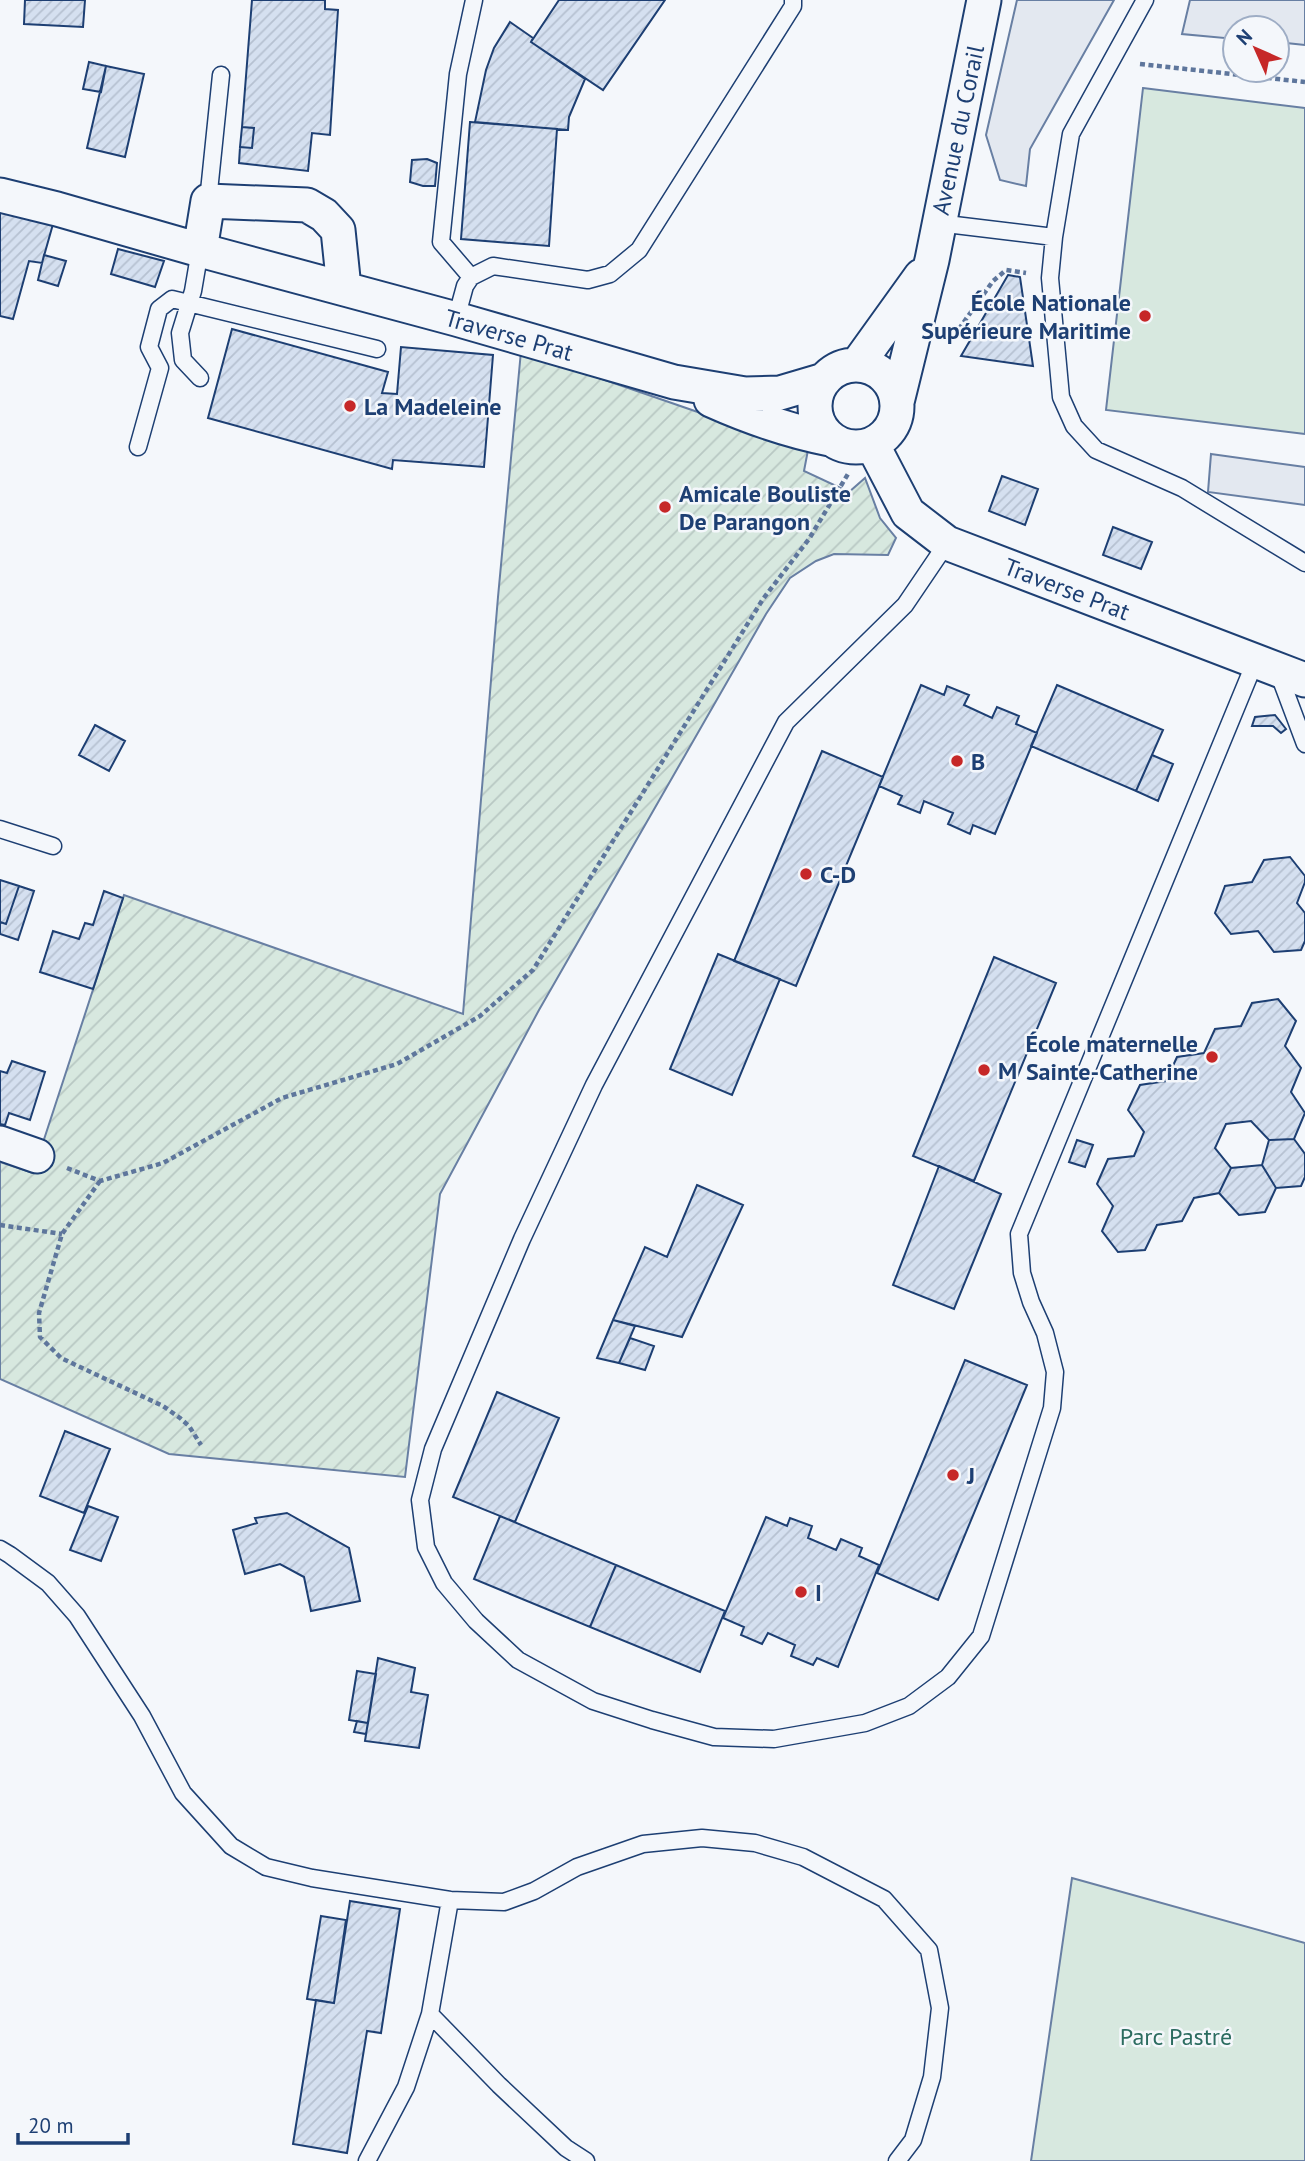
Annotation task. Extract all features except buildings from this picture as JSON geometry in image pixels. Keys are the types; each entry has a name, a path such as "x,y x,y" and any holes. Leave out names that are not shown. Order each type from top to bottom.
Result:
{"street":[{"name":"Avenue du Corail","path":"897,402 933,260 938,223 984,0"},
{"name":"Traverse Prat","path":"0,195 456,319 674,382 745,394 780,393 824,380"},
{"path":"200,250 208,201 307,205 324,215 338,230 344,288"},
{"name":"Avenue du Corail","path":"857,365 933,260"},
{"path":"857,365 879,372 888,380 894,390 897,415 884,438 853,448 830,439 821,429 815,404 817,391 824,380 845,367 857,365"},
{"name":"Traverse Prat","path":"674,382 735,411 799,433 830,439"},
{"name":"Traverse Prat","path":"869,445 908,513 947,543 1279,671"},
{"path":"0,1143 37,1156"}],"lane":[{"path":"471,277 441,242 458,74 474,0"},
{"path":"456,319 471,277 493,266 588,280 610,274 639,250 793,6 793,0"},
{"path":"1146,0 1071,134 1054,237 1051,278 1061,397 1074,426 1096,450 1182,488 1305,563"},
{"path":"208,201 221,75"},
{"path":"938,223 1054,237"},
{"path":"200,250 189,304 180,332 183,360 200,377"},
{"path":"138,447 160,368 149,347 159,309 172,299 377,349"},
{"path":"947,543 905,605 786,722 593,1085 522,1239 433,1449 420,1500 426,1547 444,1583 476,1621 518,1660 593,1701 714,1737 774,1738 865,1723 909,1706 948,1677 981,1636 1052,1408 1055,1372 1045,1333 1022,1273 1019,1234 1279,671"},
{"path":"1279,671 1305,744"},
{"path":"0,829 53,846"},
{"path":"0,1549 48,1583 77,1616 142,1716 183,1793 231,1846 266,1867 312,1878 450,1900 504,1902 534,1891 577,1867 643,1843 702,1838 755,1843 803,1857 884,1899 929,1950 940,2008 932,2077 913,2140 897,2161"},
{"path":"367,2161 406,2087 430,2014 450,1900"},
{"path":"430,2014 499,2085 566,2148 586,2161"}],"path":[{"path":"1111,62 1305,82"},
{"path":"912,341 943,351 993,281 1006,270 1051,278"},
{"path":"37,1156 100,1181 163,1163 282,1098 397,1064 480,1016 533,970 762,599 809,539 869,445"},
{"path":"100,1181 62,1234 39,1313 40,1337 61,1358 163,1406 189,1426 201,1446"},
{"path":"0,1225 62,1234"}],"green space":[{"path":"1143,88 1305,108 1305,434 1106,410"},
{"path":"521,351 808,450 804,471 849,492 865,478 880,518 896,538 888,555 834,554 816,561 790,578 766,614 539,1010 440,1194 405,1477 169,1454 0,1379 0,1162 33,1173 124,895 463,1014"},
{"name":"Parc Pastré","path":"1072,1878 1305,1943 1305,2161 1031,2161"}],"shaded area":[{"path":"1017,0 1114,0 1030,149 1026,186 1000,180 986,135"},
{"path":"1190,0 1305,0 1305,45 1291,44 1291,14 1221,14 1221,38 1182,34"},
{"path":"1211,454 1305,467 1305,505 1208,492"}],"place":[{"name":"École Nationale Supérieure Maritime","path":"1145,316"},
{"name":"La Madeleine","path":"350,406"},
{"name":"Amicale Bouliste De Parangon","path":"665,507"},
{"name":"B","path":"957,761"},
{"name":"C-D","path":"806,874"},
{"name":"École maternelle Sainte-Catherine","path":"1212,1057"},
{"name":"M","path":"984,1070"},
{"name":"J","path":"953,1475"},
{"name":"I","path":"801,1592"}]}
